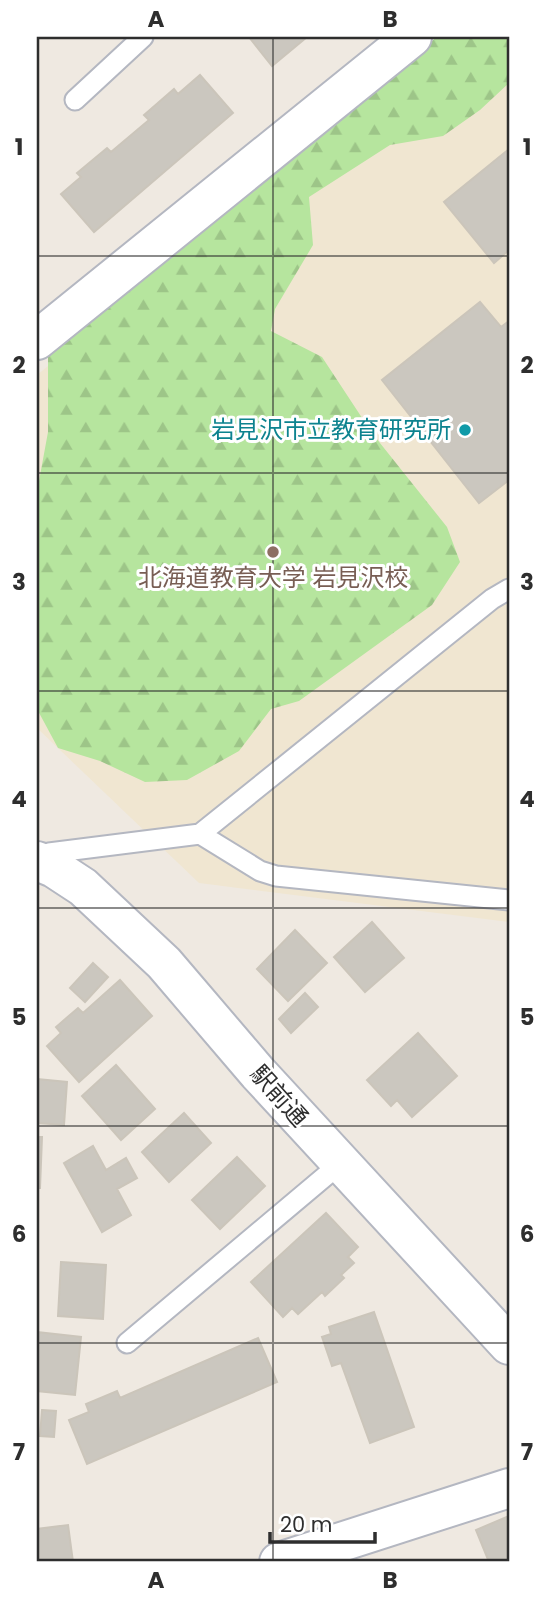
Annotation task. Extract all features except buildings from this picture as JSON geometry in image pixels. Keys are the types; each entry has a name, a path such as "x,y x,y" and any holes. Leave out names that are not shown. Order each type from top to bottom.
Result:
{"street":[{"path":"37,340 412,37"},
{"name":"駅前通","path":"41,852 83,887 164,963 258,1073 509,1345"},
{"path":"279,1562 509,1488"}],"lane":[{"path":"75,100 143,37"},
{"path":"41,852 200,834 492,598 509,589"},
{"path":"200,834 260,871 276,876 509,900"},
{"path":"127,1343 341,1163"}],"shaded area":[{"name":"北海道教育大学 岩見沢校","path":"452,37 509,37 509,922 199,883 37,728 37,375"}],"green space":[{"path":"437,37 509,37 509,83 480,110 443,136 390,145 309,197 313,245 275,309 271,331 322,357 372,433 447,527 460,562 432,605 299,701 271,709 239,751 187,780 145,782 100,761 58,748 37,709 37,492 48,432 48,352"}],"place":[{"name":"岩見沢市立教育研究所","path":"465,430"},
{"name":"北海道教育大学 岩見沢校","path":"273,552"}]}
